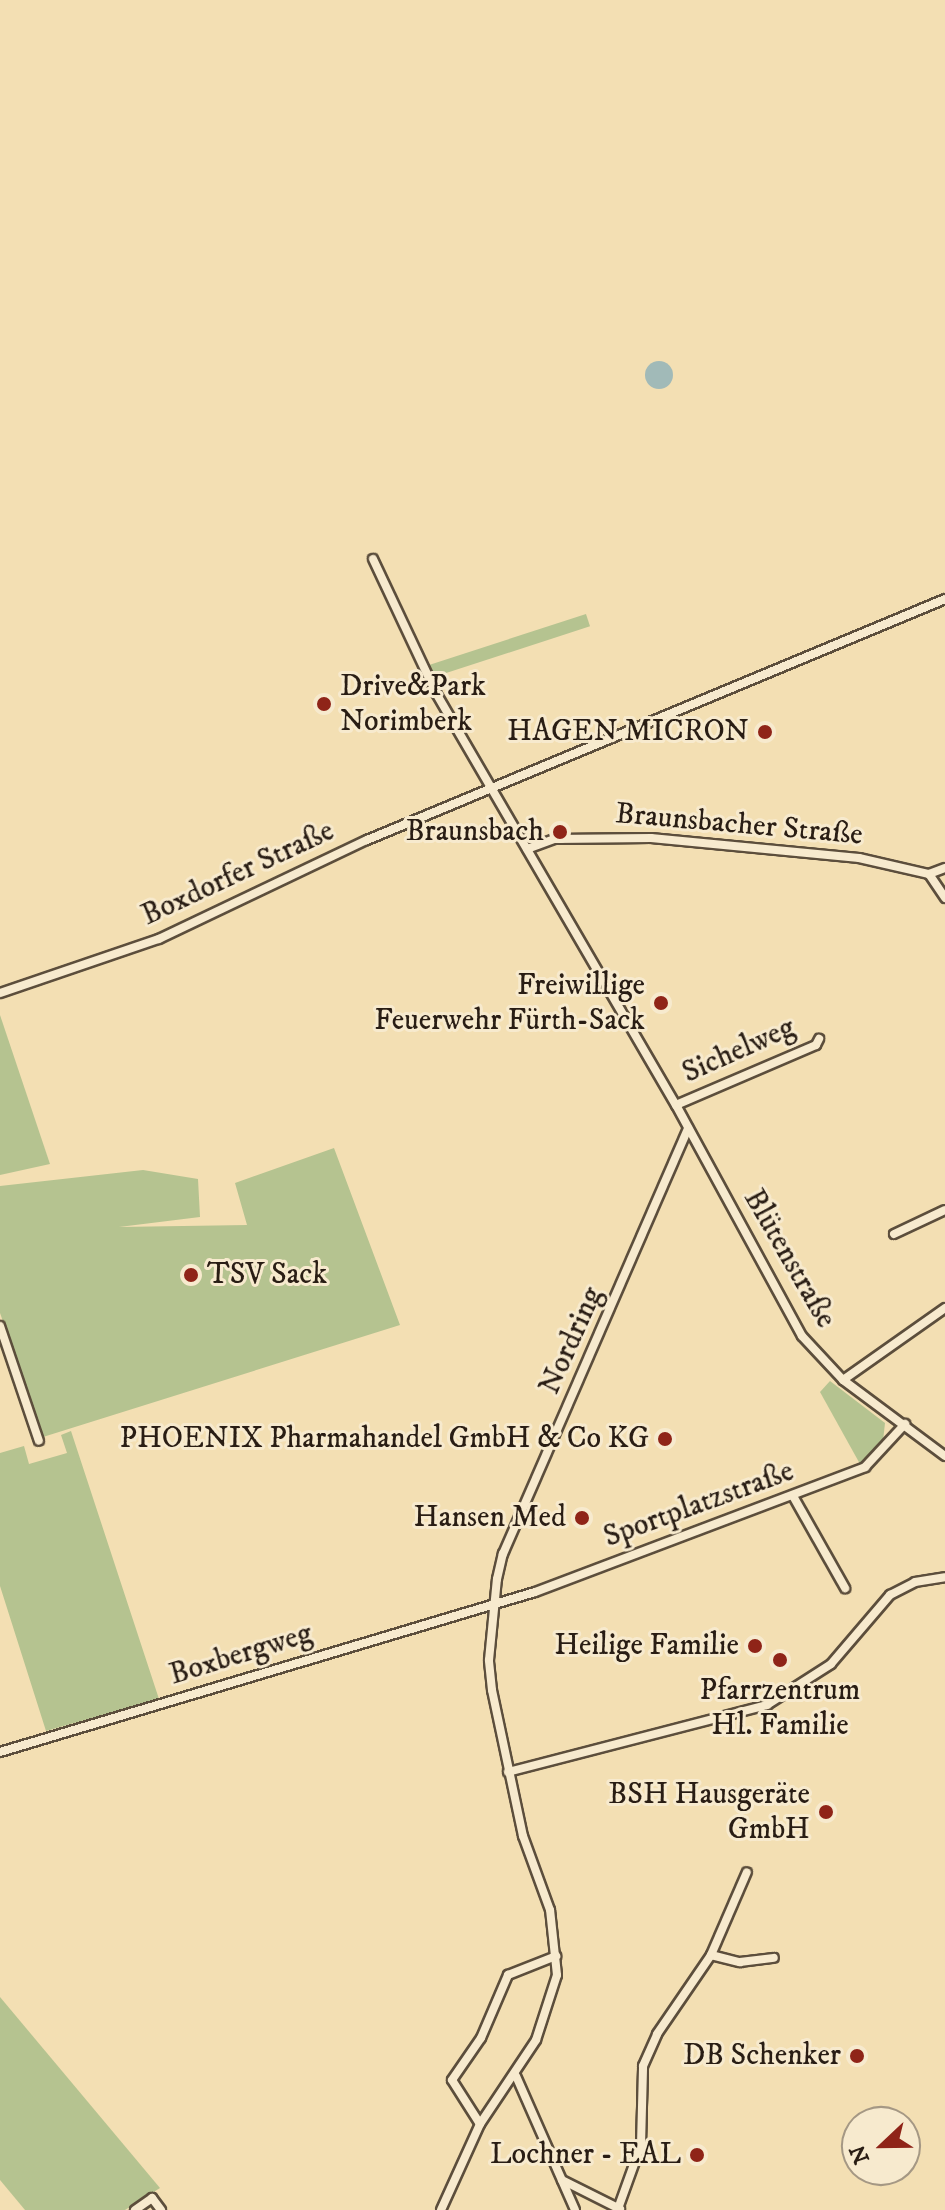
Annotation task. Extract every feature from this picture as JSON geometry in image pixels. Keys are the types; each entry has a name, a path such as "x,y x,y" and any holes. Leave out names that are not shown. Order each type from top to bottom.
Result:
{"street":[{"path":"373,559 436,693 688,1128"},
{"name":"Boxdorfer Straße","path":"0,993 159,939 491,789 945,599"},
{"name":"Braunsbacher Straße","path":"527,849 554,839 651,838 859,858 929,874"},
{"path":"945,868 929,874 945,898"},
{"name":"Sichelweg","path":"676,1105 816,1045 819,1039"},
{"name":"Blütenstraße","path":"688,1128 802,1336 843,1380 945,1456"},
{"name":"Nordring","path":"441,2210 480,2124 516,2076 550,2006 556,1956 550,1910 523,1836 508,1772 489,1660 503,1554 688,1128"},
{"path":"894,1234 945,1210"},
{"path":"843,1380 945,1308"},
{"path":"0,1326 39,1441"},
{"name":"Sportplatzstraße","path":"495,1603 865,1467 905,1424"},
{"path":"793,1496 845,1588"},
{"path":"508,1772 767,1705 831,1664 890,1595 915,1582 945,1577"},
{"name":"Boxbergweg","path":"0,1752 495,1603"},
{"path":"561,2179 620,2208 641,2145 647,2054 711,1955 747,1872"},
{"path":"711,1955 740,1962 774,1958"},
{"path":"480,2124 452,2080 502,2000 508,1975 556,1956"},
{"path":"516,2076 575,2210"},
{"path":"135,2210 152,2198 161,2210"}],"green space":[{"path":"586,614 590,626 433,677 429,665"},
{"path":"0,1015 50,1164 0,1175"},
{"name":"TSV Sack","path":"334,1148 400,1325 43,1437 0,1313 0,1186 143,1170 198,1179 200,1217 119,1227 247,1225 235,1183"},
{"path":"830,1381 885,1423 883,1441 860,1464 820,1392"},
{"path":"71,1431 159,1699 46,1731 0,1586 0,1453 24,1446 29,1464 67,1453 61,1435"},
{"path":"0,1997 160,2188 125,2210 25,2210 0,2180"}],"water":[{"path":"659,361 669,365 673,375 669,385 659,389 649,385 645,375 649,365"}],"place":[{"name":"Drive&Park Norimberk","path":"324,704"},
{"name":"HAGEN MICRON","path":"765,732"},
{"name":"Braunsbach","path":"560,832"},
{"name":"Freiwillige Feuerwehr Fürth-Sack","path":"661,1003"},
{"name":"TSV Sack","path":"191,1275"},
{"name":"PHOENIX Pharmahandel GmbH & Co KG","path":"665,1439"},
{"name":"Hansen Med","path":"582,1518"},
{"name":"Heilige Familie","path":"755,1646"},
{"name":"Pfarrzentrum Hl. Familie","path":"780,1660"},
{"name":"BSH Hausgeräte GmbH","path":"826,1812"},
{"name":"DB Schenker","path":"857,2056"},
{"name":"Lochner - EAL","path":"697,2155"}]}
